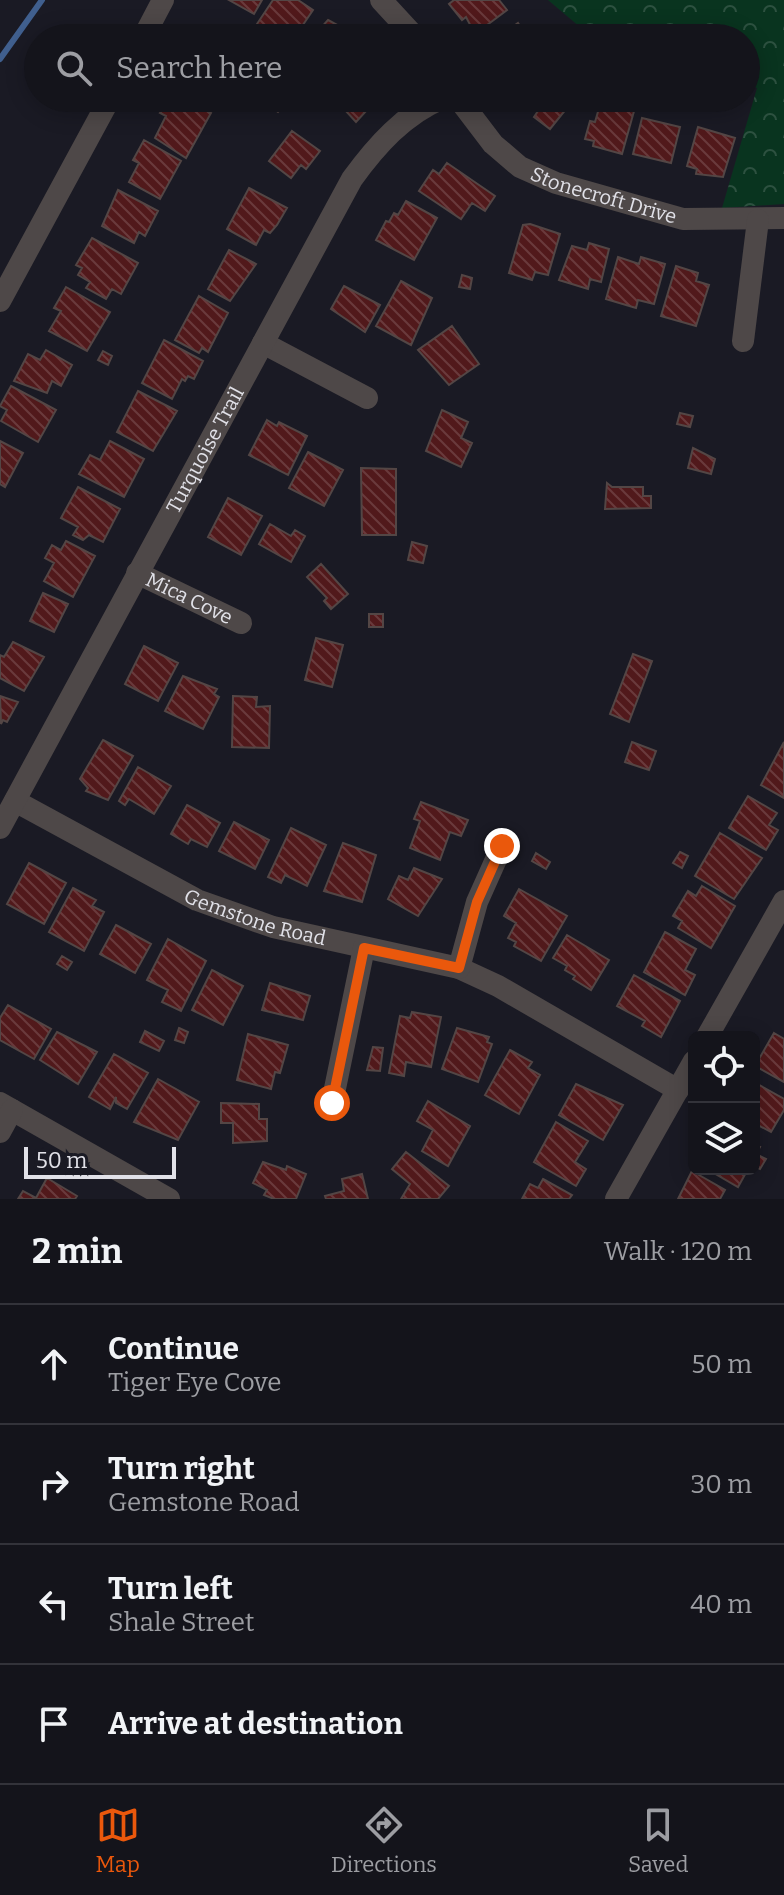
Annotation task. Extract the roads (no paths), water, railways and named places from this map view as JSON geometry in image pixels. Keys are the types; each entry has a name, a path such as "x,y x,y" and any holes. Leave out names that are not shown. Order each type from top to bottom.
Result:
{"street":[{"path":"150,24 163,0"},
{"path":"381,0 403,24"},
{"path":"0,301 102,112"},
{"name":"Turquoise Trail","path":"0,828 352,179 370,154 404,121 419,112"},
{"name":"Stonecroft Drive","path":"469,112 493,144 520,167 556,183 683,219 784,218"},
{"path":"743,341 758,220"},
{"path":"263,343 367,398"},
{"name":"Mica Cove","path":"137,573 241,623"},
{"name":"Gemstone Road","path":"15,801 197,900 273,927 459,968 498,986 678,1090"},
{"path":"459,968 477,902 502,846"},
{"path":"710,1031 784,901"},
{"path":"332,1103 364,948"},
{"path":"616,1199 688,1072"},
{"path":"0,1132 6,1107 169,1199"}],"waterway":[{"path":"25,24 42,0"},
{"path":"0,59 24,25"}]}
